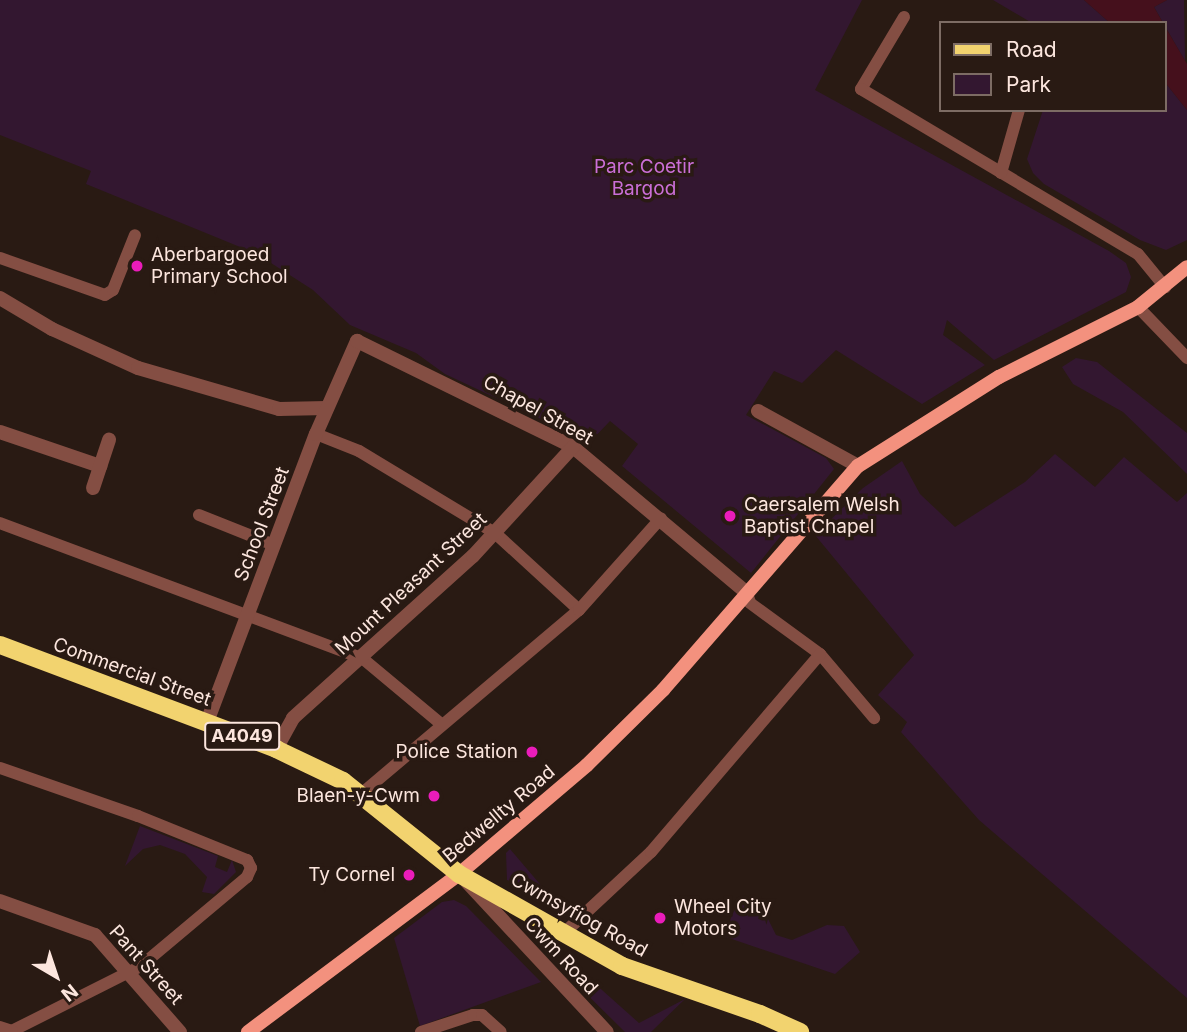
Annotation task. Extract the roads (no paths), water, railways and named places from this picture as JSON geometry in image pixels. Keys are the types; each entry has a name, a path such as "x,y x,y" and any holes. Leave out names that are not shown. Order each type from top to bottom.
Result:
{"main road":[{"name":"Commercial Street","path":"0,645 275,749 361,794 459,874"},
{"name":"Cwmsyfiog Road","path":"459,874 643,975 760,1014 800,1032"}],"street":[{"name":"Bedwellty Road","path":"248,1032 459,874 596,755 663,690 858,466 999,377 1138,307 1187,267"},
{"path":"0,298 52,329 138,368 279,410 327,408"},
{"name":"School Street","path":"207,722 316,434 357,341"},
{"name":"Chapel Street","path":"357,341 573,447 661,518 747,593"},
{"path":"758,411 858,466"},
{"path":"0,432 100,466"},
{"path":"93,488 109,440"},
{"name":"Mount Pleasant Street","path":"275,749 293,718 362,658 495,533 573,447"},
{"name":"Cwm Road","path":"459,874 607,1032"},
{"name":"Pant Street","path":"0,901 95,935 180,1032"}],"lane":[{"path":"904,17 862,89 1138,254 1165,287"},
{"path":"1001,173 1018,112"},
{"path":"0,258 105,295 113,290 135,234"},
{"path":"1138,307 1187,358"},
{"path":"316,434 359,452 495,533 579,610"},
{"path":"199,515 274,545"},
{"path":"361,794 440,723 579,610 661,518"},
{"path":"0,523 249,612 362,658 440,723"},
{"path":"747,593 750,603 820,654 874,718"},
{"path":"564,933 651,852 820,654"},
{"path":"0,768 247,860 251,868 247,877 128,972 11,1032 0,1027"},
{"path":"421,1032 482,1015 501,1032"}],"place":[{"name":"Aberbargoed Primary School","path":"137,266"},
{"name":"Caersalem Welsh Baptist Chapel","path":"730,516"},
{"name":"Police Station","path":"532,752"},
{"name":"Blaen-y-Cwm","path":"434,796"},
{"name":"Ty Cornel","path":"409,875"},
{"name":"Wheel City Motors","path":"660,918"}],"park label":[{"name":"Parc Coetir Bargod","path":"644,178"}]}
